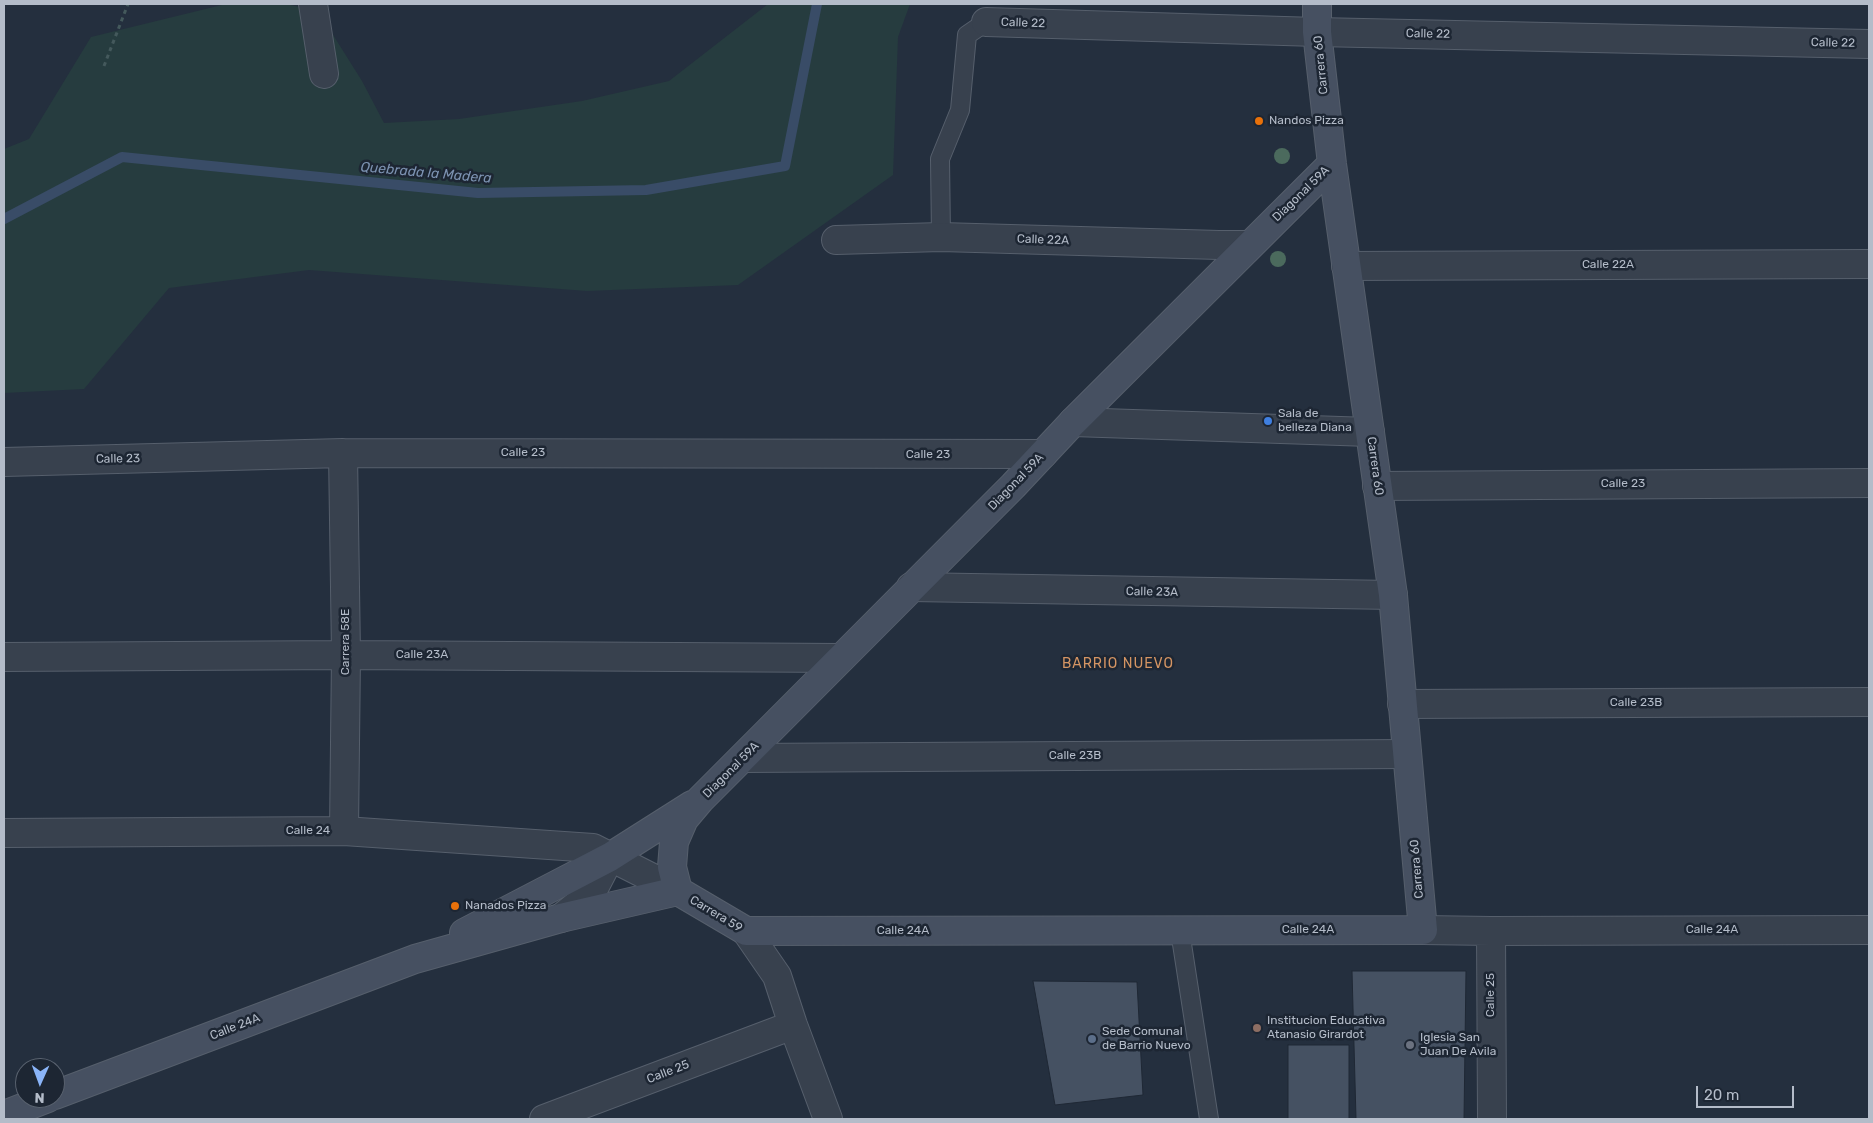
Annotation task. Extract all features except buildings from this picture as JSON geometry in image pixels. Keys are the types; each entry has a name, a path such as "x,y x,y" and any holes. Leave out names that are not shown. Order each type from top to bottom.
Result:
{"main road":[{"name":"Carrera 60","path":"1317,4 1317,32 1332,164 1393,594 1423,930"},
{"name":"Diagonal 59A","path":"678,891 672,867 674,842 684,819 700,800 1073,422 1332,164"},
{"name":"Diagonal 59A","path":"610,857 700,800"},
{"name":"Calle 24A","path":"415,959 610,857"},
{"name":"Calle 24A","path":"65,1091 415,959 561,918 678,891"},
{"name":"Carrera 59","path":"678,891 746,931"},
{"name":"Calle 24A","path":"746,931 1423,930"},
{"path":"4,1115 22,1108"}],"street":[{"path":"313,4 324,74"},
{"name":"Calle 22","path":"986,22 1317,32 1869,44"},
{"name":"Calle 22A","path":"836,240 941,237 1249,245"},
{"name":"Calle 22A","path":"1346,266 1869,264"},
{"path":"1073,422 1370,432"},
{"name":"Calle 23","path":"4,462 343,453 1042,454"},
{"name":"Carrera 58E","path":"343,453 346,655 344,831"},
{"name":"Calle 23","path":"1377,486 1869,483"},
{"name":"Calle 23A","path":"911,587 1393,594"},
{"name":"Calle 23A","path":"4,656 346,655 841,658"},
{"name":"Calle 23B","path":"1402,704 1869,702"},
{"name":"Calle 23B","path":"743,758 1407,754"},
{"name":"Calle 24","path":"4,833 344,831 593,848 610,857"},
{"path":"561,918 591,892 604,872 610,857"},
{"name":"Carrera 59","path":"610,857 678,891"},
{"name":"Calle 24A","path":"1423,930 1869,930"},
{"name":"Carrera 59","path":"746,931 777,976 828,1119"},
{"name":"Calle 25","path":"1491,931 1492,1119"},
{"name":"Calle 25","path":"544,1119 793,1025"}],"lane":[{"path":"941,237 940,159 960,110 967,35 986,22"},
{"path":"1180,931 1209,1119"}],"path":[{"path":"104,66 128,4"}],"green space":[{"path":"226,4 286,4 318,11 362,81 384,123 459,119 582,101 669,81 768,4 910,4 898,37 893,175 738,285 587,291 309,270 169,288 84,389 4,393 4,149 29,139 91,37"}],"waterway":[{"name":"Quebrada la Madera","path":"4,219 122,157 478,193 646,190 785,166 817,4"}],"place":[{"name":"Nandos Pizza","path":"1259,121"},
{"name":"Sala de belleza Diana","path":"1268,421"},
{"name":"Nanados Pizza","path":"455,906"},
{"name":"Institucion Educativa Atanasio Girardot","path":"1257,1028"},
{"name":"Sede Comunal de Barrio Nuevo","path":"1092,1039"},
{"name":"Iglesia San Juan De Avila","path":"1410,1045"}],"district":[{"name":"BARRIO NUEVO","path":"1118,664"}]}
